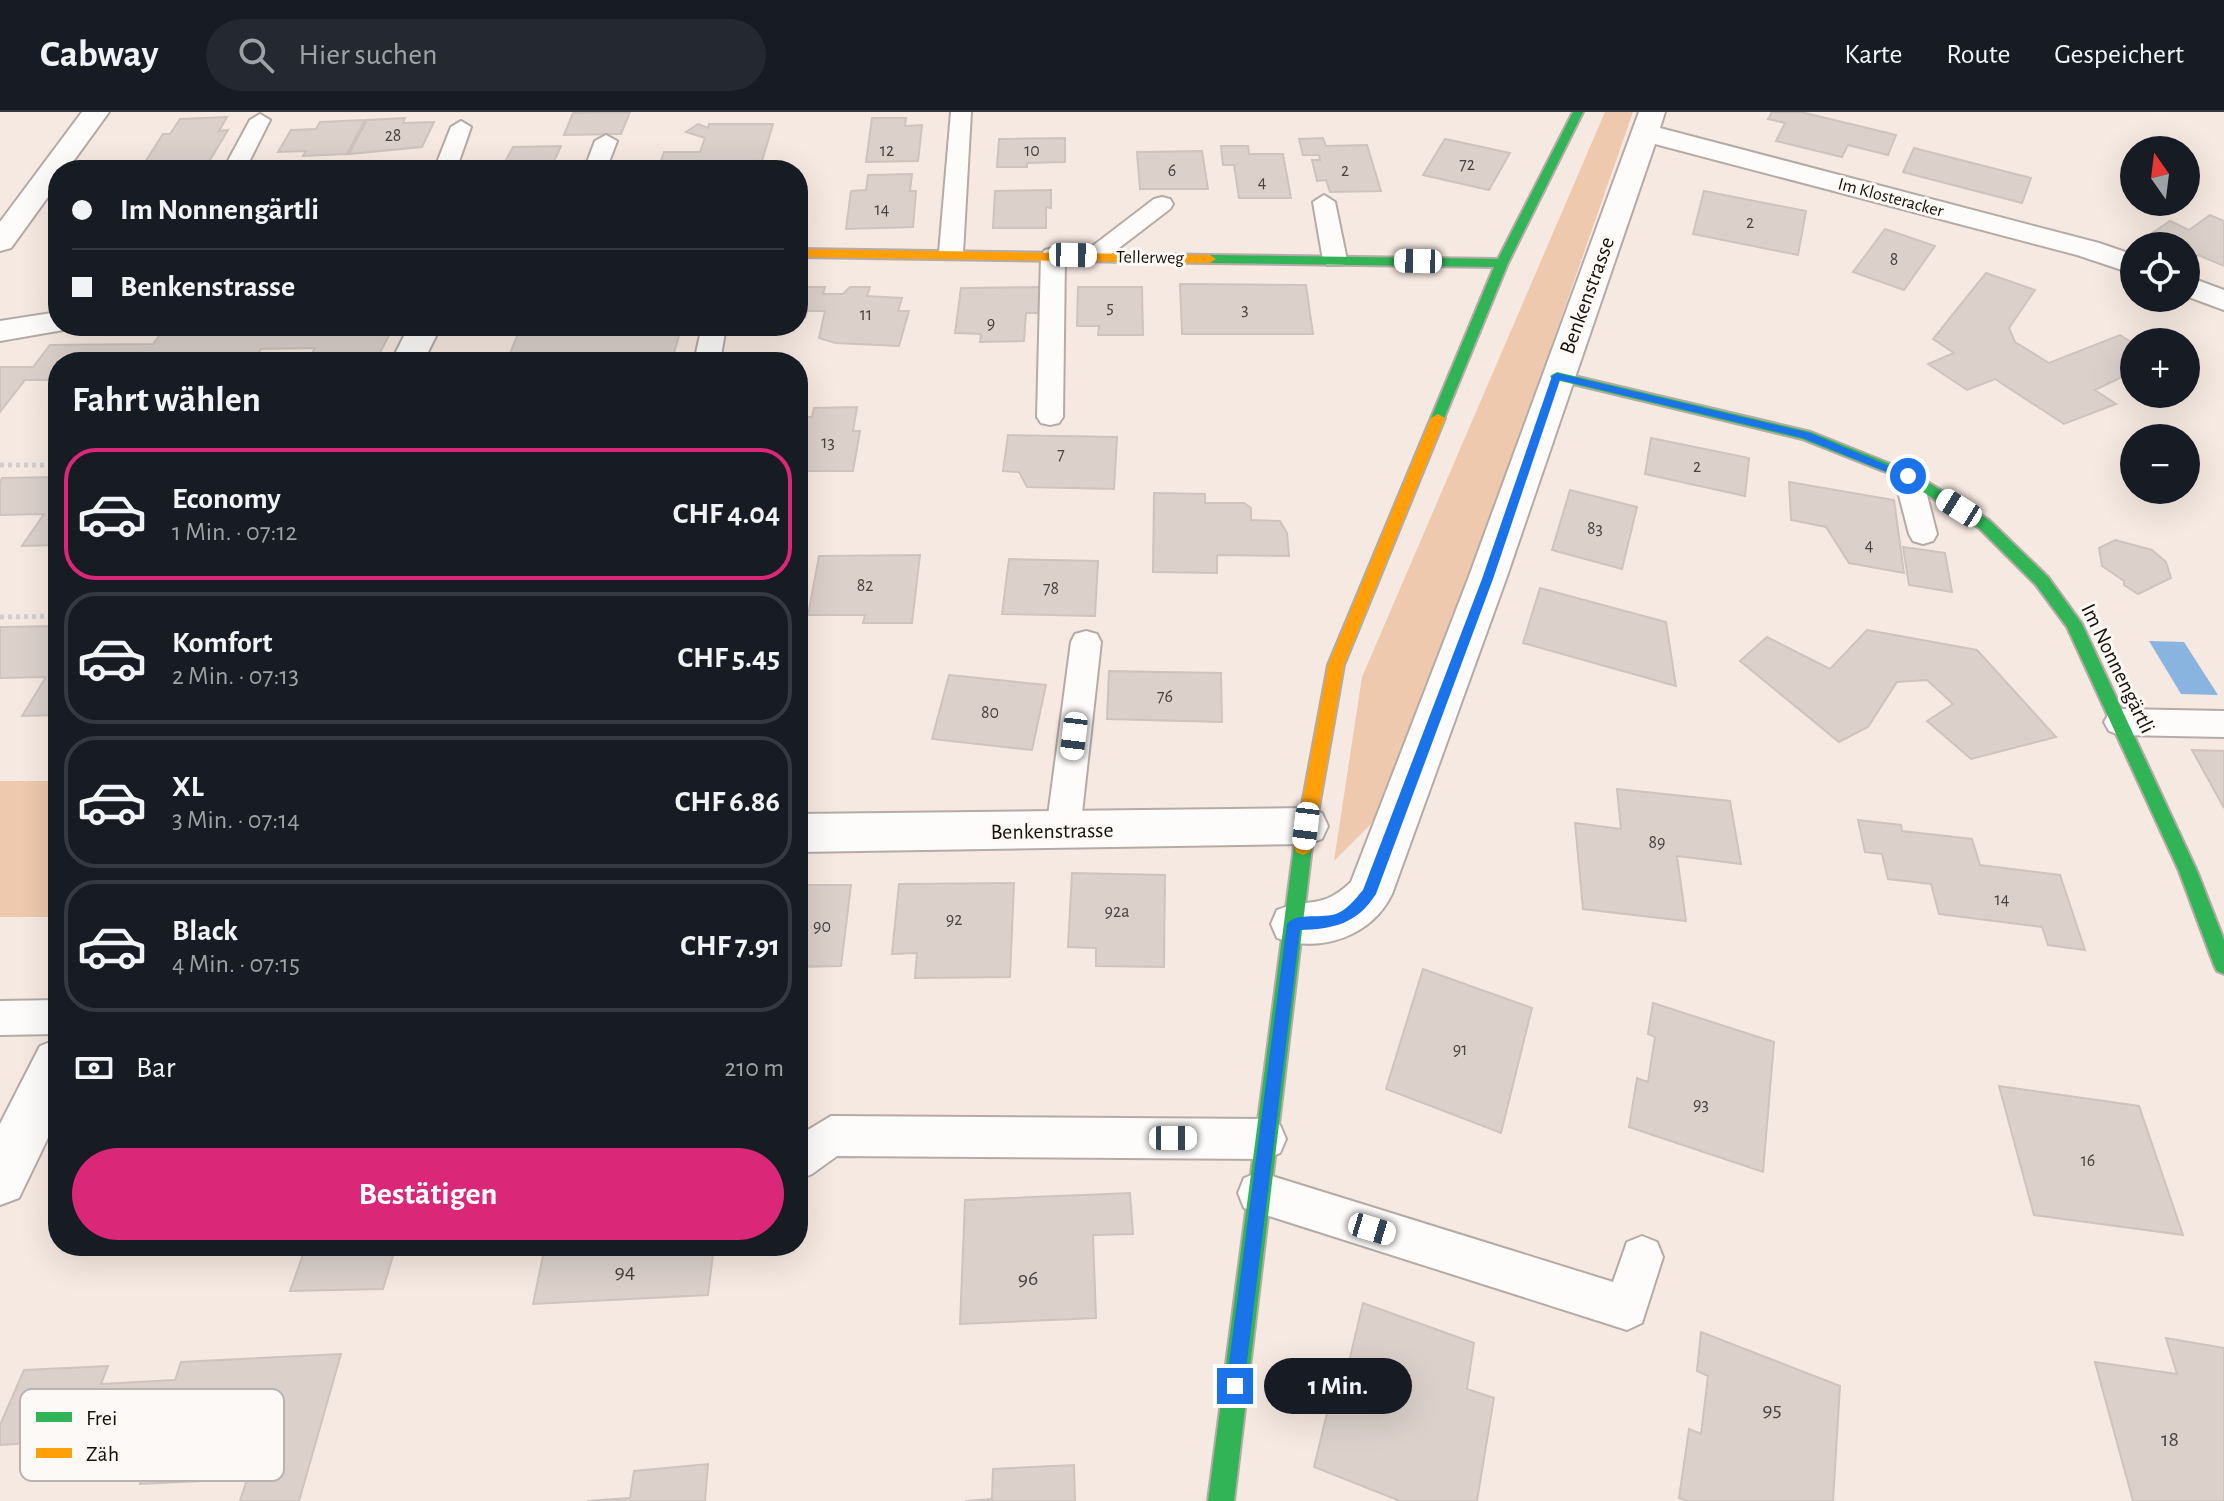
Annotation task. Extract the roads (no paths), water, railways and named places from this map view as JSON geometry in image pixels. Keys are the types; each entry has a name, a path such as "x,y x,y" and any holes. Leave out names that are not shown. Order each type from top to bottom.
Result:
{"street":[{"path":"61,160 96,112"},
{"path":"1221,1501 1306,826 1336,665 1502,263 1578,112"},
{"name":"Im Klosteracker","path":"1649,123 2120,260"},
{"name":"Benkenstrasse","path":"1294,924 1328,923 1347,917 1369,894 1487,579 1649,123"},
{"path":"0,242 48,177"},
{"name":"Tellerweg","path":"808,253 1502,263"},
{"path":"2200,291 2224,301"},
{"path":"0,331 48,324"},
{"name":"Im Nonnengärtli","path":"1557,376 1806,435 1908,476 1984,524 2042,581 2074,624 2188,871 2224,965"},
{"name":"Benkenstrasse","path":"808,833 1306,826"},
{"path":"0,1179 48,1083"}],"lane":[{"path":"951,253 961,112"},
{"path":"239,160 260,120"},
{"path":"449,160 461,127"},
{"path":"599,160 606,141"},
{"path":"1324,202 1335,260"},
{"path":"1094,256 1162,204"},
{"path":"1050,417 1053,255"},
{"path":"1908,476 1923,534"},
{"path":"1063,831 1086,642"},
{"path":"2120,722 2224,724"},
{"path":"0,1018 48,1017"},
{"path":"808,1153 831,1136 1266,1139"},
{"path":"1259,1193 1627,1308 1642,1257"}],"water":[{"path":"2149,641 2184,642 2218,695 2181,694"}]}
